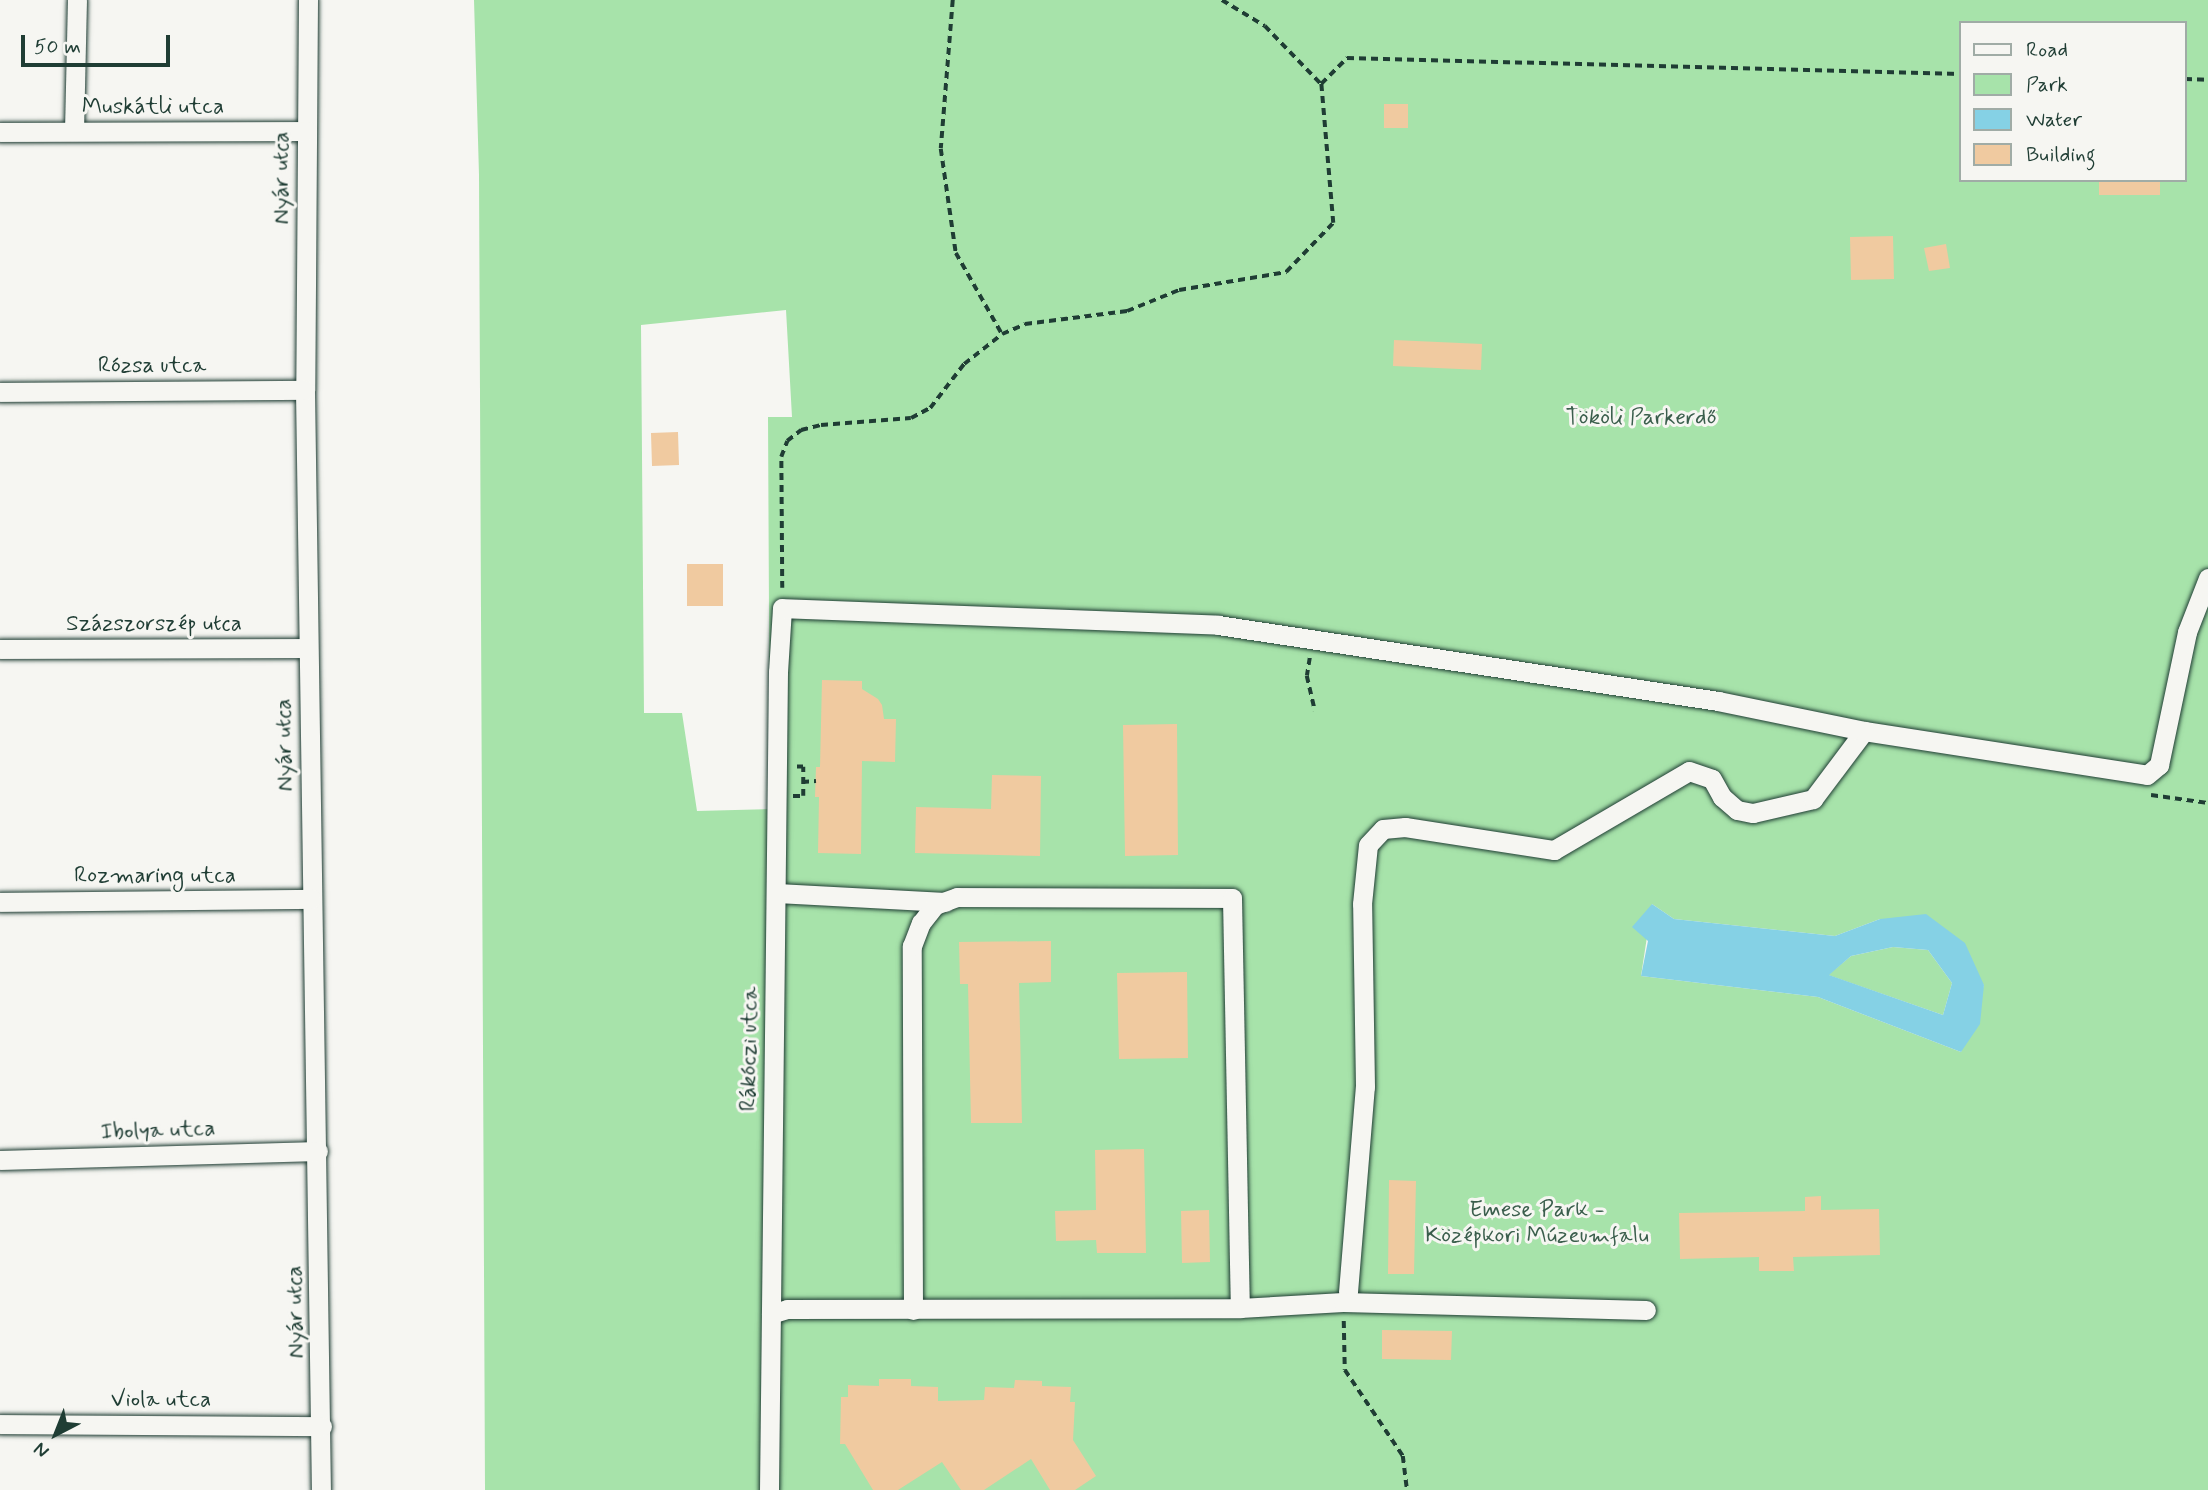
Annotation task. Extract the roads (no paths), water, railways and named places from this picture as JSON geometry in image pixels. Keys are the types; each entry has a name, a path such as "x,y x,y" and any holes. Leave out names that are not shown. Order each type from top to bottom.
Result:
{"street":[{"path":"74,131 77,0"},
{"name":"Nyár utca","path":"308,0 305,390 321,1490"},
{"name":"Muskátli utca","path":"0,132 307,131"},
{"name":"Rózsa utca","path":"0,392 305,390"},
{"path":"1346,1297 1365,1087 1362,904 1368,845 1383,829 1405,827 1554,850 1689,771 1712,779 1722,797 1737,810 1753,813 1813,799 1864,731 2147,775 2159,765 2187,632 2208,578"},
{"name":"Rákóczi utca","path":"769,1490 778,672 782,608 1218,625 1718,701 1864,731"},
{"name":"Százszorszép utca","path":"0,649 308,648"},
{"path":"777,893 945,902"},
{"path":"913,1310 912,946 921,923 935,905 957,897 1231,898 1240,1308"},
{"name":"Rozmaring utca","path":"0,902 311,899"},
{"name":"Ibolya utca","path":"0,1160 318,1151"},
{"path":"771,1314 787,1310 1240,1308 1346,1297 1646,1310"},
{"name":"Viola utca","path":"0,1424 322,1426"}],"water":[{"path":"1652,904 1674,919 1835,936 1880,919 1926,914 1965,943 1984,985 1980,1024 1961,1052 1818,997 1641,976 1648,941 1632,927","holes":["1893,947 1928,950 1952,983 1943,1015 1829,975 1851,956"]}],"park label":[{"name":"Tököli Parkerdő","path":"1641,418"},
{"name":"Emese Park - Középkori Múzeumfalu","path":"1537,1223"}]}
